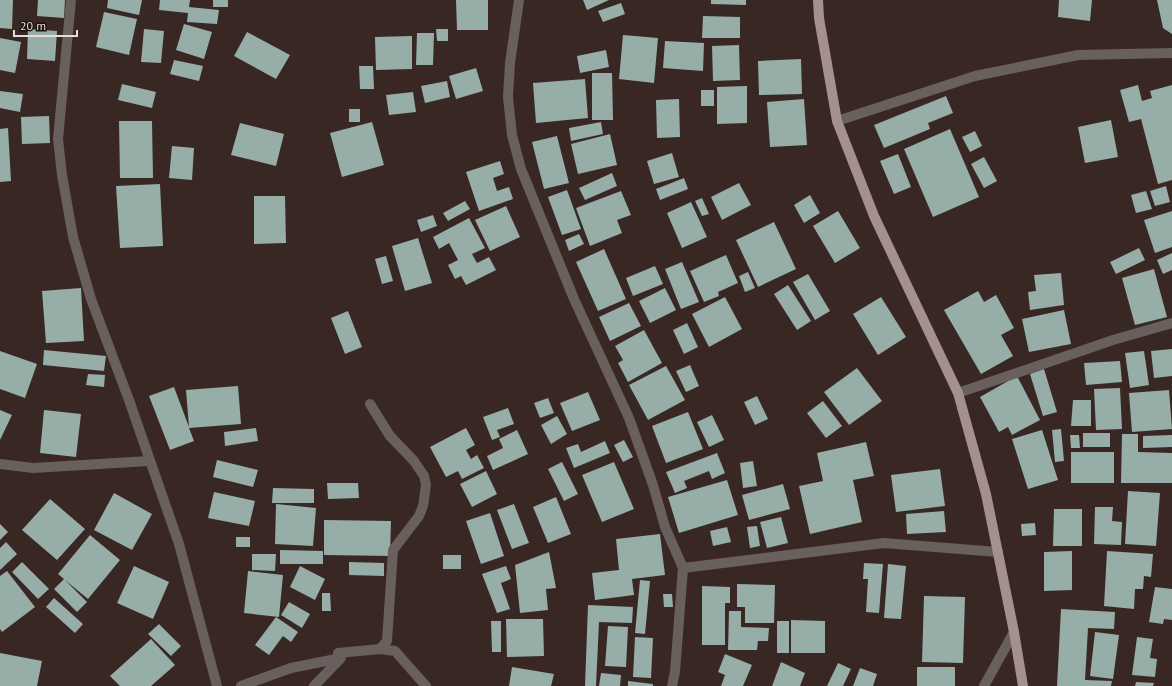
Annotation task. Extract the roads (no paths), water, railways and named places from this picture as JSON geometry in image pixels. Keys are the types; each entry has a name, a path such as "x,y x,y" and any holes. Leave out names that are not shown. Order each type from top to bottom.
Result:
{"main road":[{"path":"818,0 819,18 837,121 874,216 958,393 986,494 1014,632 1023,686"}],"street":[{"path":"71,0 58,139 72,237 91,300 129,400 179,544 217,686"},
{"path":"519,0 510,63 508,97 512,135 521,169 574,299 630,418 653,485 665,527 683,568 675,672 672,686"},
{"path":"837,121 975,76 1078,56 1172,53"},
{"path":"958,393 1113,340 1172,323"},
{"path":"370,404 390,436 414,461 424,476 426,485 423,506 419,516 393,550 387,641 380,649"},
{"path":"0,464 33,468 149,461"},
{"path":"683,568 884,543 998,552"},
{"path":"984,686 1014,632"},
{"path":"341,658 338,653 380,649 395,651 426,686"},
{"path":"241,686 291,668 341,658"},
{"path":"314,686 341,658"}]}
